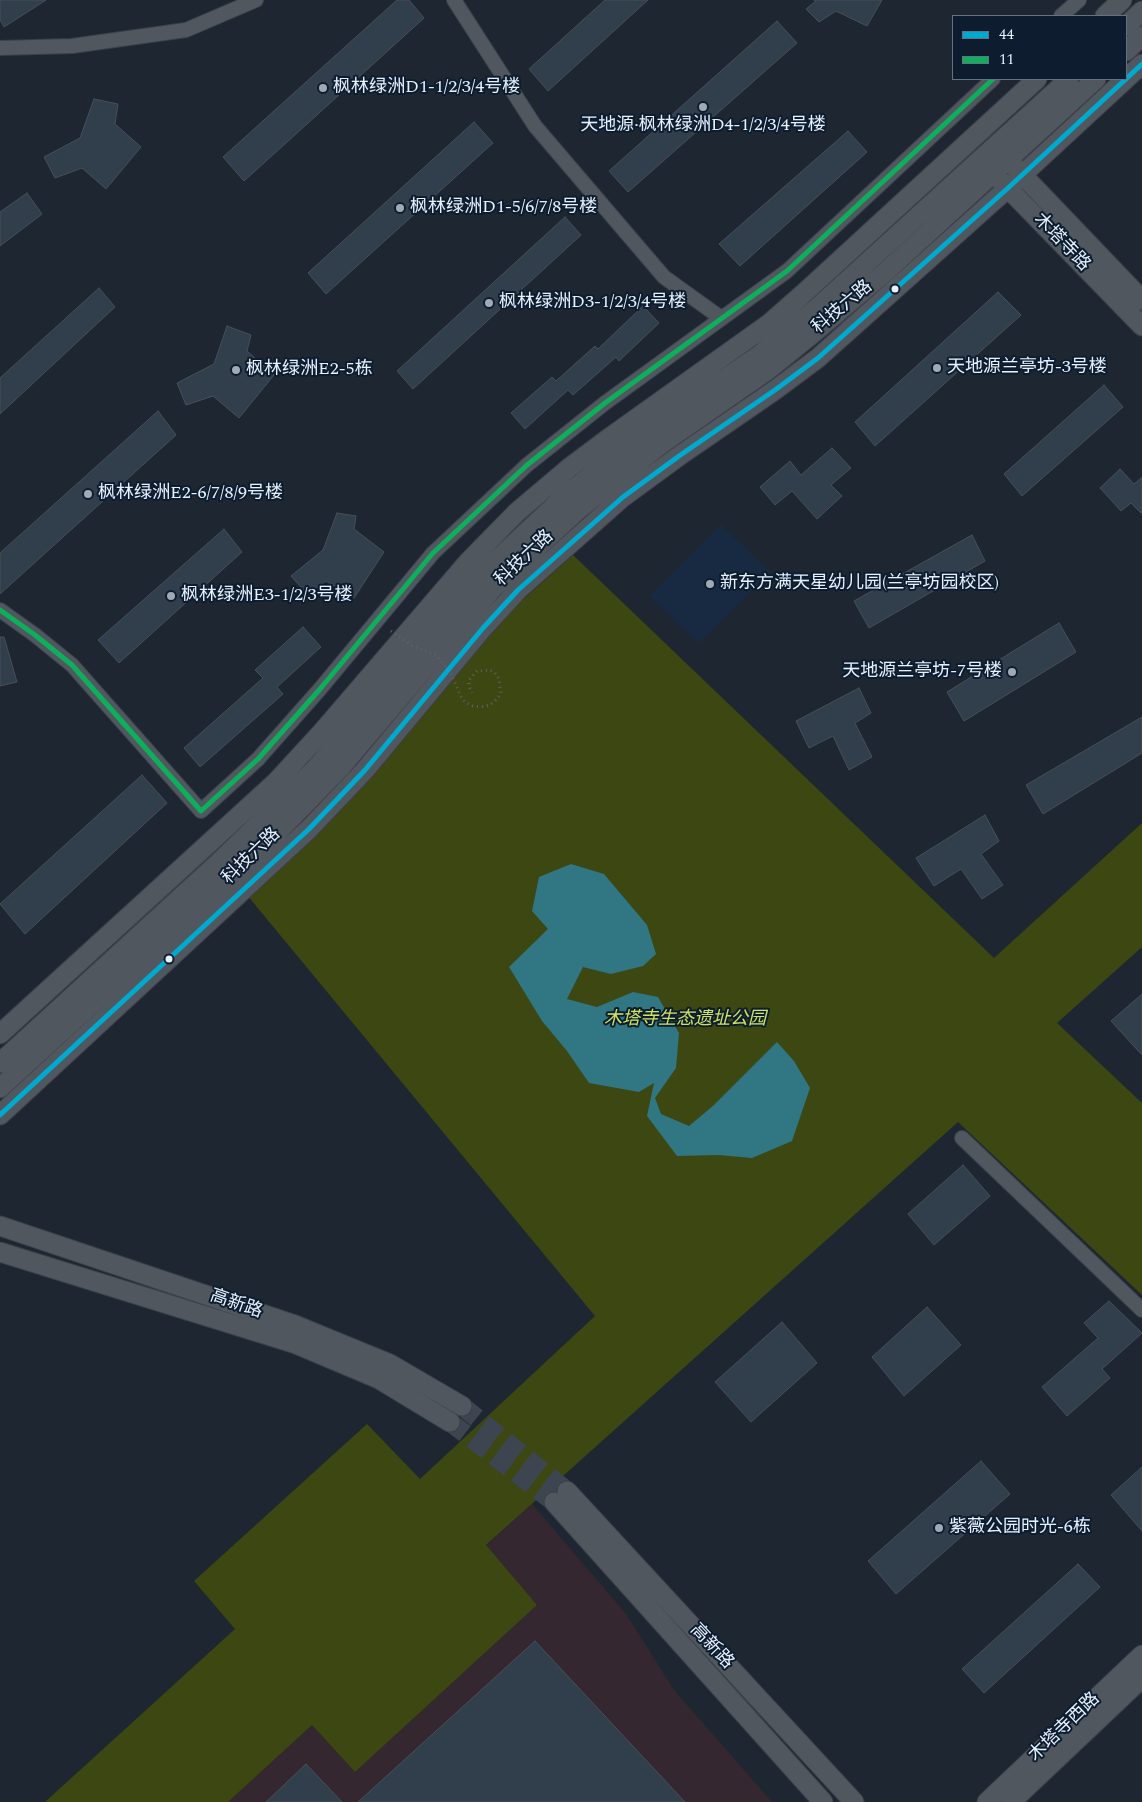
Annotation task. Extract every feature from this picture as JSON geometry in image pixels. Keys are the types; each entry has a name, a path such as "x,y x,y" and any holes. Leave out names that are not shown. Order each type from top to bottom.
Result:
{"main road":[{"path":"1106,15 1122,0"},
{"path":"1127,25 1142,11"},
{"path":"1127,50 1142,36"},
{"path":"1127,78 1142,64"},
{"path":"0,1034 276,782 322,732 468,562 517,512 569,468 770,322 803,294 1036,80"},
{"name":"科技六路","path":"0,1063 216,865 316,769 485,571 557,503 638,438 758,356 818,307 987,166 1068,80"},
{"name":"科技六路","path":"1001,153 1095,80"},
{"path":"0,1115 309,828 364,770 483,628 518,590 622,497 818,358 1008,188 1125,80"},
{"name":"木塔寺路","path":"1001,153 1142,300"},
{"name":"木塔寺路","path":"987,166 1142,326"},
{"name":"科技六路","path":"0,1088 262,848 340,768 492,589 579,509 660,445 768,370 811,336 882,275 987,166"},
{"name":"高新路","path":"0,1226 295,1325 390,1364 462,1406"},
{"name":"高新路","path":"0,1252 296,1344 379,1379 450,1422"},
{"name":"高新路","path":"823,1802 561,1497 854,1802"},
{"name":"木塔寺西路","path":"987,1802 1142,1655"},
{"name":"木塔寺西路","path":"1011,1802 1142,1678"}],"street":[{"path":"0,48 72,46 186,30 256,0"},
{"path":"454,0 535,126 664,277 721,318"},
{"path":"1062,15 1078,0"},
{"path":"0,610 72,665 201,811 258,759 320,689 433,553 527,465 605,403 787,272 992,80"},
{"path":"962,1138 1142,1310"}],"path":[{"path":"391,631 413,646 437,656 451,673 465,702 473,706 482,707 490,705 497,699 501,693 499,679 490,670 477,671 472,674 469,680 472,692"}],"shaded area":[{"name":"新东方满天星幼儿园(兰亭坊园校区)","path":"721,525 771,572 699,643 650,596"},
{"path":"571,864 604,874 647,925 656,954 643,966 611,974 583,967 567,999 597,1007 633,992 658,997 679,1033 676,1068 655,1098 661,1114 689,1126 714,1105 777,1042 794,1061 810,1088 792,1141 752,1158 719,1155 677,1156 647,1116 654,1083 639,1092 589,1083 567,1051 542,1021 509,967 548,929 532,911 539,877"},
{"path":"532,1504 626,1614 674,1690 772,1802 228,1802 312,1725 355,1772 537,1605 486,1546"}],"green space":[{"name":"木塔寺生态遗址公园","path":"573,555 994,958 1142,823 1142,947 1057,1023 1142,1103 1142,1295 958,1122 486,1545 537,1605 355,1772 312,1725 228,1802 45,1802 235,1629 194,1581 367,1424 420,1479 595,1316 247,895 508,613"}],"building":[{"path":"0,0 46,0 4,27 0,20"},
{"name":"枫林绿洲D1-1/2/3/4号楼","path":"397,0 409,0 424,18 244,181 223,157"},
{"path":"605,0 648,0 548,91 529,69"},
{"path":"814,0 882,0 867,26 836,11 819,22 806,9 816,1"},
{"name":"天地源·枫林绿洲D4-1/2/3/4号楼","path":"777,21 797,43 628,192 609,171"},
{"path":"94,99 118,104 115,124 141,147 106,189 82,168 55,178 44,157 80,138"},
{"name":"枫林绿洲D1-5/6/7/8号楼","path":"474,122 493,143 326,294 308,273"},
{"path":"848,131 867,152 740,266 719,244"},
{"path":"27,193 42,214 0,246 0,212"},
{"name":"枫林绿洲D3-1/2/3/4号楼","path":"565,217 581,235 413,389 397,371"},
{"path":"99,288 115,307 0,414 0,378"},
{"name":"天地源兰亭坊-3号楼","path":"998,292 1021,315 875,446 855,422"},
{"path":"643,306 659,323 619,361 616,357 573,395 568,390 525,429 511,413 552,377 556,381 595,346 598,349"},
{"name":"枫林绿洲E2-5栋","path":"227,326 251,335 247,351 274,375 239,418 213,396 186,405 177,383 214,364"},
{"path":"1104,385 1123,407 1022,496 1004,474"},
{"name":"枫林绿洲E2-6/7/8/9号楼","path":"158,411 176,435 0,594 0,553"},
{"path":"832,448 851,468 831,485 842,496 817,519 792,491 775,505 760,487 790,461 801,475"},
{"path":"1120,469 1134,484 1142,477 1142,514 1131,503 1121,511 1100,488"},
{"path":"337,513 356,516 354,529 384,552 354,598 326,581 307,594 291,576 323,550"},
{"name":"枫林绿洲E3-1/2/3号楼","path":"224,529 242,552 119,663 98,640"},
{"path":"972,535 985,561 869,628 854,601"},
{"name":"天地源兰亭坊-7号楼","path":"1059,623 1076,652 964,721 947,692"},
{"path":"303,627 321,647 277,687 283,694 200,767 184,748 263,678 255,670"},
{"path":"0,637 4,637 17,682 0,686"},
{"path":"859,688 871,713 855,723 872,757 849,770 833,736 809,748 796,721"},
{"path":"1142,717 1142,753 1043,814 1026,785"},
{"path":"142,775 167,803 25,934 0,904"},
{"path":"985,815 999,841 981,854 1003,885 982,899 961,869 934,886 916,858"},
{"path":"1142,994 1142,1055 1111,1021"},
{"path":"963,1165 990,1196 934,1245 908,1214"},
{"path":"1109,1301 1142,1333 1102,1369 1110,1378 1067,1416 1042,1387 1098,1338 1084,1323"},
{"path":"927,1307 961,1345 904,1396 872,1357"},
{"path":"782,1322 817,1363 751,1422 715,1382"},
{"name":"紫薇公园时光-6栋","path":"981,1461 1010,1494 896,1594 868,1561"},
{"path":"1142,1467 1142,1531 1111,1495"},
{"path":"1078,1564 1100,1587 984,1693 962,1669"},
{"path":"535,1641 685,1802 358,1802"},
{"path":"306,1764 342,1802 266,1802"}],"tunnel":[{"path":"462,1406 567,1491"},
{"path":"450,1422 554,1502"}],"transit line":[{"name":"44","path":"1127,78 1142,64"},
{"name":"11","path":"0,610 72,665 201,811 258,759 320,689 433,553 527,465 605,403 787,271 992,80"},
{"name":"44","path":"0,1115 309,829 365,770 483,628 518,590 623,497 818,358 1008,188 1125,80"}],"place":[{"name":"枫林绿洲D1-1/2/3/4号楼","path":"323,88"},
{"name":"天地源·枫林绿洲D4-1/2/3/4号楼","path":"703,107"},
{"name":"枫林绿洲D1-5/6/7/8号楼","path":"400,208"},
{"name":"枫林绿洲D3-1/2/3/4号楼","path":"489,303"},
{"name":"天地源兰亭坊-3号楼","path":"937,368"},
{"name":"枫林绿洲E2-5栋","path":"236,370"},
{"name":"枫林绿洲E2-6/7/8/9号楼","path":"88,494"},
{"name":"新东方满天星幼儿园(兰亭坊园校区)","path":"710,584"},
{"name":"枫林绿洲E3-1/2/3号楼","path":"171,596"},
{"name":"天地源兰亭坊-7号楼","path":"1012,672"},
{"name":"紫薇公园时光-6栋","path":"939,1528"}]}
